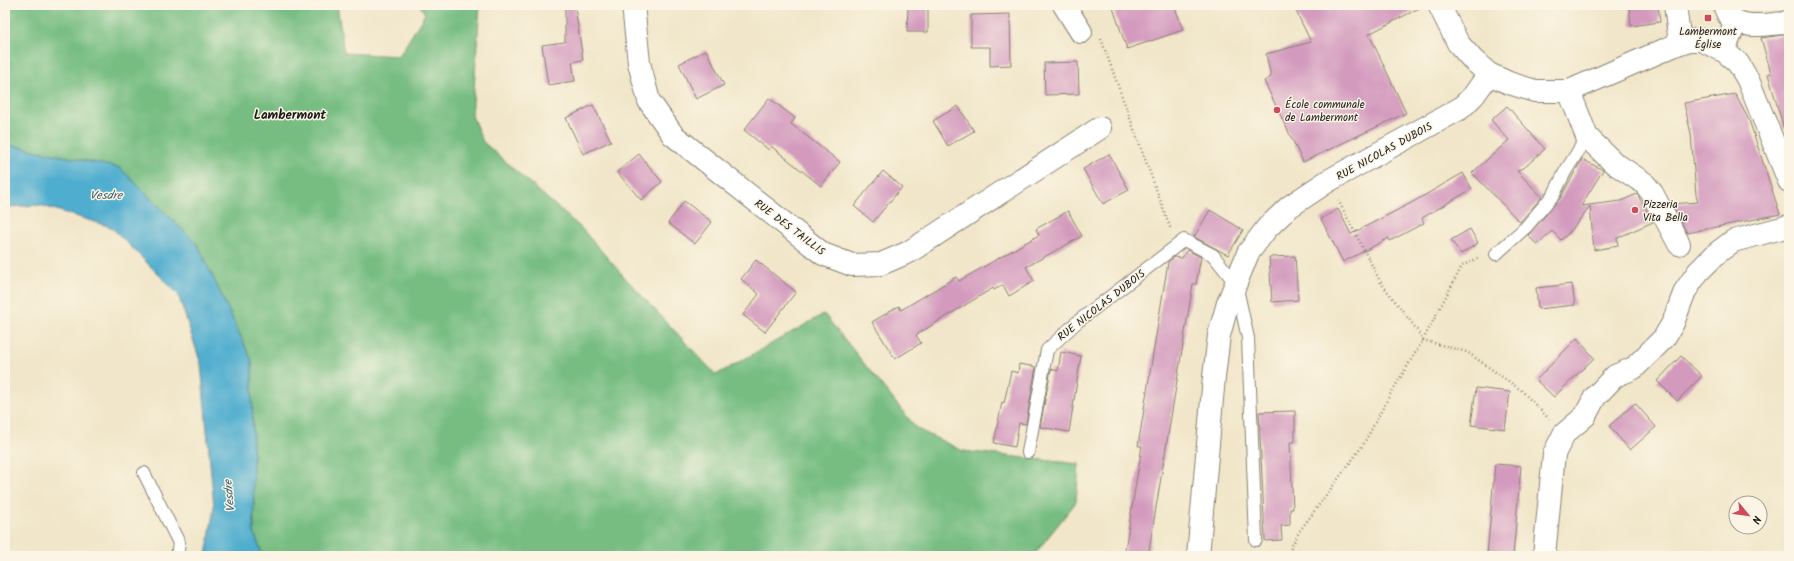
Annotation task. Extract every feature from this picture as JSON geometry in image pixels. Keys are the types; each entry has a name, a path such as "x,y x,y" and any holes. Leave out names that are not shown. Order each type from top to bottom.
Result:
{"street":[{"name":"RUE DES TAILLIS","path":"633,5 639,63 649,101 673,135 823,254 852,265 881,264 909,252 1100,128"},
{"path":"1064,5 1081,32"},
{"path":"1439,5 1458,42 1472,60 1490,74 1509,83 1535,91 1569,90 1680,42 1701,40 1724,51 1738,63 1748,80 1789,181"},
{"path":"1675,5 1680,42"},
{"path":"1724,51 1730,13 1750,25 1784,24 1789,22"},
{"name":"RUE NICOLAS DUBOIS","path":"1198,556 1214,377 1220,335 1228,303 1248,254 1267,228 1289,207 1328,181 1461,108 1474,95 1490,74"},
{"path":"1569,90 1587,137 1614,163 1644,183 1652,192 1679,244"},
{"path":"1544,556 1554,454 1564,434 1585,416 1595,396 1615,376 1634,368 1664,338 1673,324 1685,291 1698,272 1717,252 1733,241 1789,226"}],"lane":[{"path":"1496,254 1526,227 1554,194 1565,172 1587,137"},
{"path":"1184,240 1213,255 1236,284 1248,338 1256,540"},
{"name":"RUE NICOLAS DUBOIS","path":"1028,452 1047,350 1077,322 1184,240"},
{"path":"144,473 179,543 177,556"}],"path":[{"path":"1081,32 1100,37 1170,229 1184,240"},
{"path":"1328,181 1380,283 1415,327 1423,340 1467,352 1521,390 1564,434"},
{"path":"1287,556 1299,532 1363,445 1391,393 1423,340 1462,266 1482,256 1496,254"}],"green space":[{"path":"5,5 337,5 344,53 399,56 425,14 420,5 480,5 472,116 483,142 581,228 627,280 716,375 824,314 917,429 963,451 1079,464 1076,502 1033,556 263,556 254,533 252,361 198,245 120,168 5,144"}],"water":[{"name":"Vesdre","path":"5,144 120,168 198,245 252,361 254,533 263,556 206,556 214,507 201,364 178,294 111,227 40,205 5,207"}],"building":[{"path":"908,5 928,5 928,32 907,32"},
{"path":"1112,5 1174,5 1183,30 1127,49"},
{"path":"1293,5 1425,5 1369,34 1406,113 1303,162 1264,81 1271,77 1266,54 1311,42"},
{"path":"1629,5 1658,5 1660,22 1631,26"},
{"path":"575,7 583,60 572,62 575,81 548,85 542,45 565,42 565,8"},
{"path":"1010,14 1011,65 990,66 990,47 971,47 971,15"},
{"path":"1789,34 1789,128 1784,129 1768,74 1771,73 1761,38"},
{"path":"706,50 724,85 696,99 679,64"},
{"path":"1078,62 1079,94 1045,95 1044,63"},
{"path":"1735,94 1749,120 1780,214 1687,233 1672,204 1698,202 1696,195 1691,134 1684,103"},
{"path":"769,98 795,118 791,124 840,162 821,186 772,147 769,150 744,130"},
{"path":"593,105 611,141 583,154 566,118"},
{"path":"958,106 974,131 948,146 933,121"},
{"path":"1507,106 1545,149 1526,166 1517,171 1542,197 1520,222 1472,173 1509,140 1491,120"},
{"path":"639,154 662,182 641,200 617,172"},
{"path":"1109,154 1129,190 1103,204 1083,169"},
{"path":"1582,159 1603,170 1581,206 1621,201 1637,194 1653,222 1617,238 1618,246 1594,250 1590,206 1570,232 1561,240 1552,231 1537,245 1528,235 1560,199"},
{"path":"883,171 902,187 873,222 854,206"},
{"path":"1463,173 1472,189 1422,218 1424,223 1390,241 1389,238 1343,262 1321,219 1338,209 1351,234 1413,202"},
{"path":"684,201 712,222 695,244 668,223"},
{"path":"1210,210 1243,230 1228,255 1194,237"},
{"path":"1068,211 1082,236 1026,267 1034,281 1009,296 1003,285 994,290 993,288 916,335 921,343 895,359 872,322 899,306 901,310 956,277 959,281 1039,235 1036,229"},
{"path":"1470,229 1478,243 1461,254 1451,240"},
{"path":"1187,250 1201,257 1196,284 1193,284 1148,556 1124,556 1142,446 1138,446 1168,262 1174,257 1182,258"},
{"path":"1295,256 1298,300 1272,302 1269,257"},
{"path":"756,260 796,292 765,332 743,315 759,294 741,279"},
{"path":"1572,284 1575,305 1538,309 1536,288"},
{"path":"1577,338 1594,358 1554,397 1536,380"},
{"path":"1061,352 1081,356 1069,432 1040,427 1051,369 1058,371"},
{"path":"1681,356 1702,376 1677,401 1657,381"},
{"path":"1019,364 1036,367 1026,424 1019,423 1015,447 994,443 1002,402 1004,403 1011,371 1018,373"},
{"path":"1476,388 1510,392 1505,429 1471,425"},
{"path":"1635,403 1656,427 1630,450 1609,426"},
{"path":"1295,411 1295,442 1290,442 1293,509 1290,509 1290,525 1281,526 1282,540 1265,541 1259,412"},
{"path":"1495,464 1521,466 1513,556 1487,556"}],"place":[{"name":"Lambermont Église","path":"1708,18"},
{"name":"École communale de Lambermont","path":"1277,110"},
{"name":"Pizzeria Vita Bella","path":"1635,210"}],"district":[{"name":"Lambermont","path":"290,114"}]}
